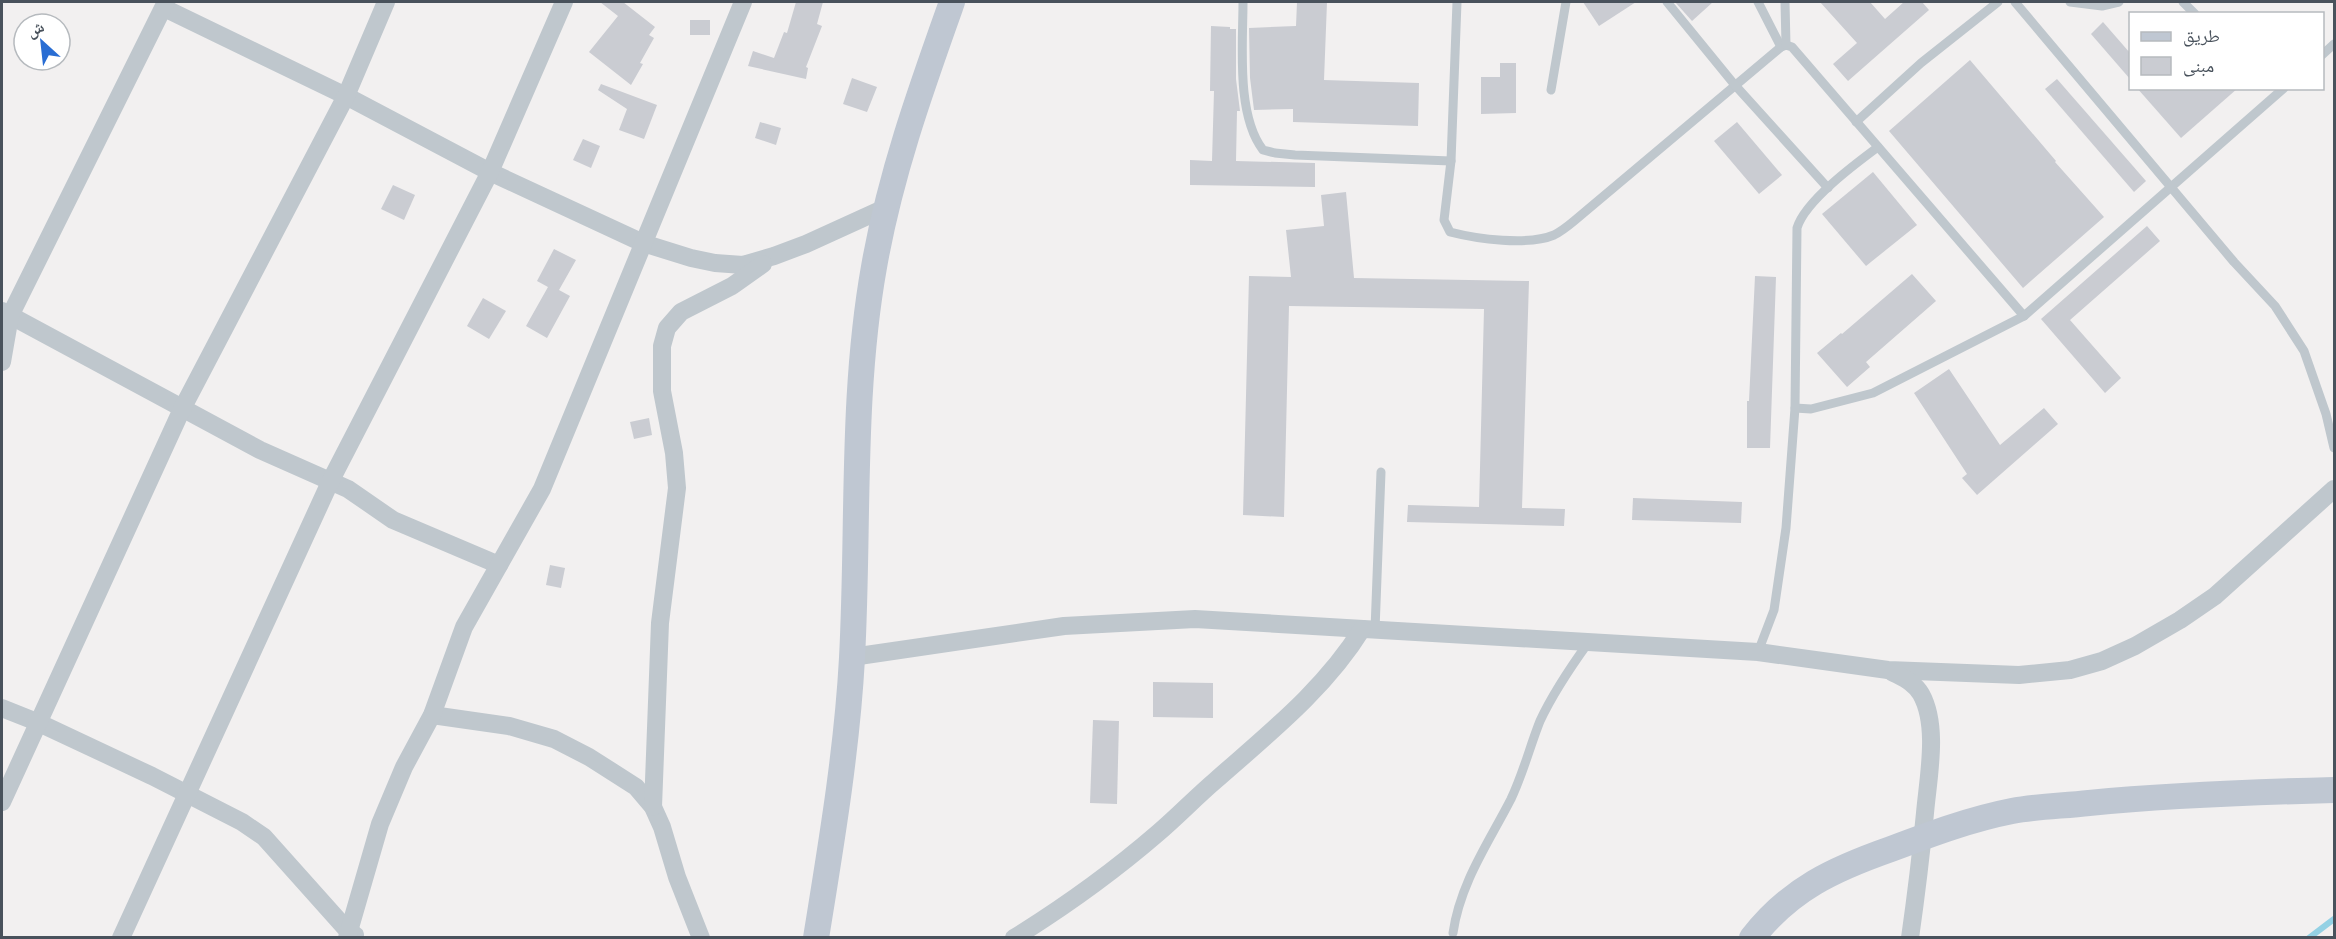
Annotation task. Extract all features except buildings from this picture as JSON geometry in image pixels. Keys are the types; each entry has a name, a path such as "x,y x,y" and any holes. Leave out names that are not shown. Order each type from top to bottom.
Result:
{"main road":[{"path":"816,938 847,721 852,657 858,413 872,278 885,208 912,112 952,2"},
{"path":"1752,938 1770,915 1793,896 1826,875 1922,837 2014,810 2127,800 2334,790"}],"street":[{"path":"2,802 182,409 345,96 386,2"},
{"path":"121,938 331,480 490,172 564,2"},
{"path":"352,935 380,824 404,767 432,715 464,627 481,593 542,489 743,2"},
{"path":"2,362 6,313 165,5 490,172 643,243 715,263 743,265 774,256 885,208"},
{"path":"653,807 660,623 677,488 674,453 662,391 662,346 667,328 681,312 732,286 774,256"},
{"path":"6,313 260,450 331,480 393,520 499,565"},
{"path":"852,657 1064,626 1195,619 1758,652 1888,670 2019,675 2070,670 2102,661 2135,646 2180,620 2215,596 2334,489"},
{"path":"1014,938 1045,918 1158,833 1312,692 1368,630"},
{"path":"1888,670 1909,681 1920,692 1928,712 1930,750 1910,938"},
{"path":"2,708 37,722 242,822 264,837 352,935"},
{"path":"432,715 509,726 554,739 636,787 653,807 701,938"}],"lane":[{"path":"1244,2 1242,74 1254,133 1263,150 1295,155 1451,161"},
{"path":"1457,2 1451,161 1444,220 1450,232 1522,241 1546,238 1556,234 1734,84 1784,46 1792,47 2024,316"},
{"path":"1551,90 1566,2"},
{"path":"1667,2 1734,84 1828,188"},
{"path":"1758,2 1784,46"},
{"path":"1784,46 1785,2"},
{"path":"1856,122 1921,63 1998,2"},
{"path":"2015,2 2234,262 2275,306 2304,351 2326,414 2334,448"},
{"path":"2070,2 2102,6 2119,2"},
{"path":"1795,408 1811,409 1873,393 2024,316 2278,90"},
{"path":"1758,652 1774,610 1786,528 1795,408 1797,228 1802,215 1828,188 1878,147"},
{"path":"1368,630 1381,472"},
{"path":"1453,933 1464,890 1512,796 1540,721 1563,679 1588,643"}],"waterway":[{"path":"2309,938 2334,919"}]}
